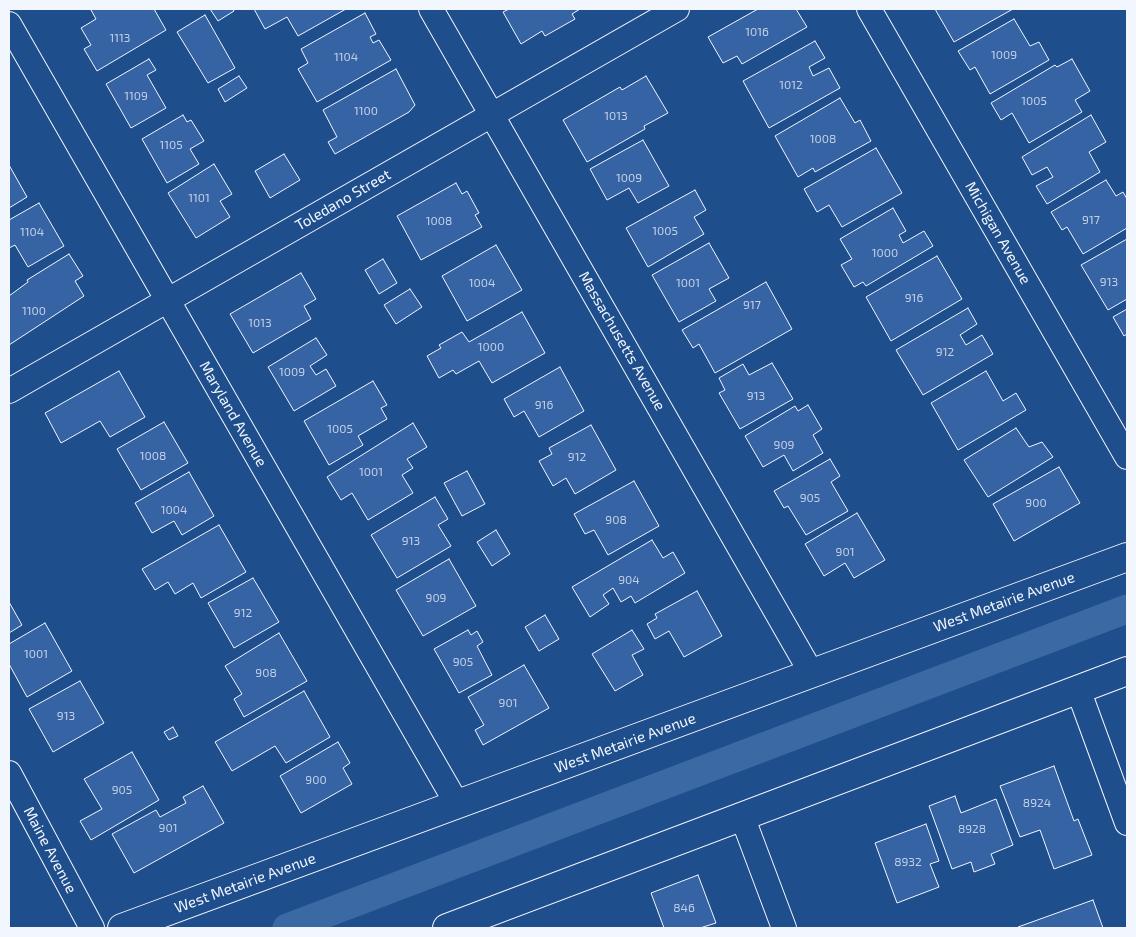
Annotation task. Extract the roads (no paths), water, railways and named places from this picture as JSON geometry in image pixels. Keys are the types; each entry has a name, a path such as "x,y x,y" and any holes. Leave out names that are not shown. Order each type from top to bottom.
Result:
{"main road":[{"name":"West Metairie Avenue","path":"122,928 1127,557"},
{"path":"446,928 1127,671"}],"street":[{"name":"Massachusetts Avenue","path":"431,9 812,674"},
{"name":"Toledano Street","path":"9,391 677,9"},
{"name":"Michigan Avenue","path":"870,9 1127,457"},
{"name":"Maryland Avenue","path":"9,24 457,804"},
{"path":"1078,689 1127,823"},
{"name":"Maine Avenue","path":"9,773 92,928"},
{"path":"742,816 784,928"}],"waterway":[{"path":"287,928 1127,609"}]}
